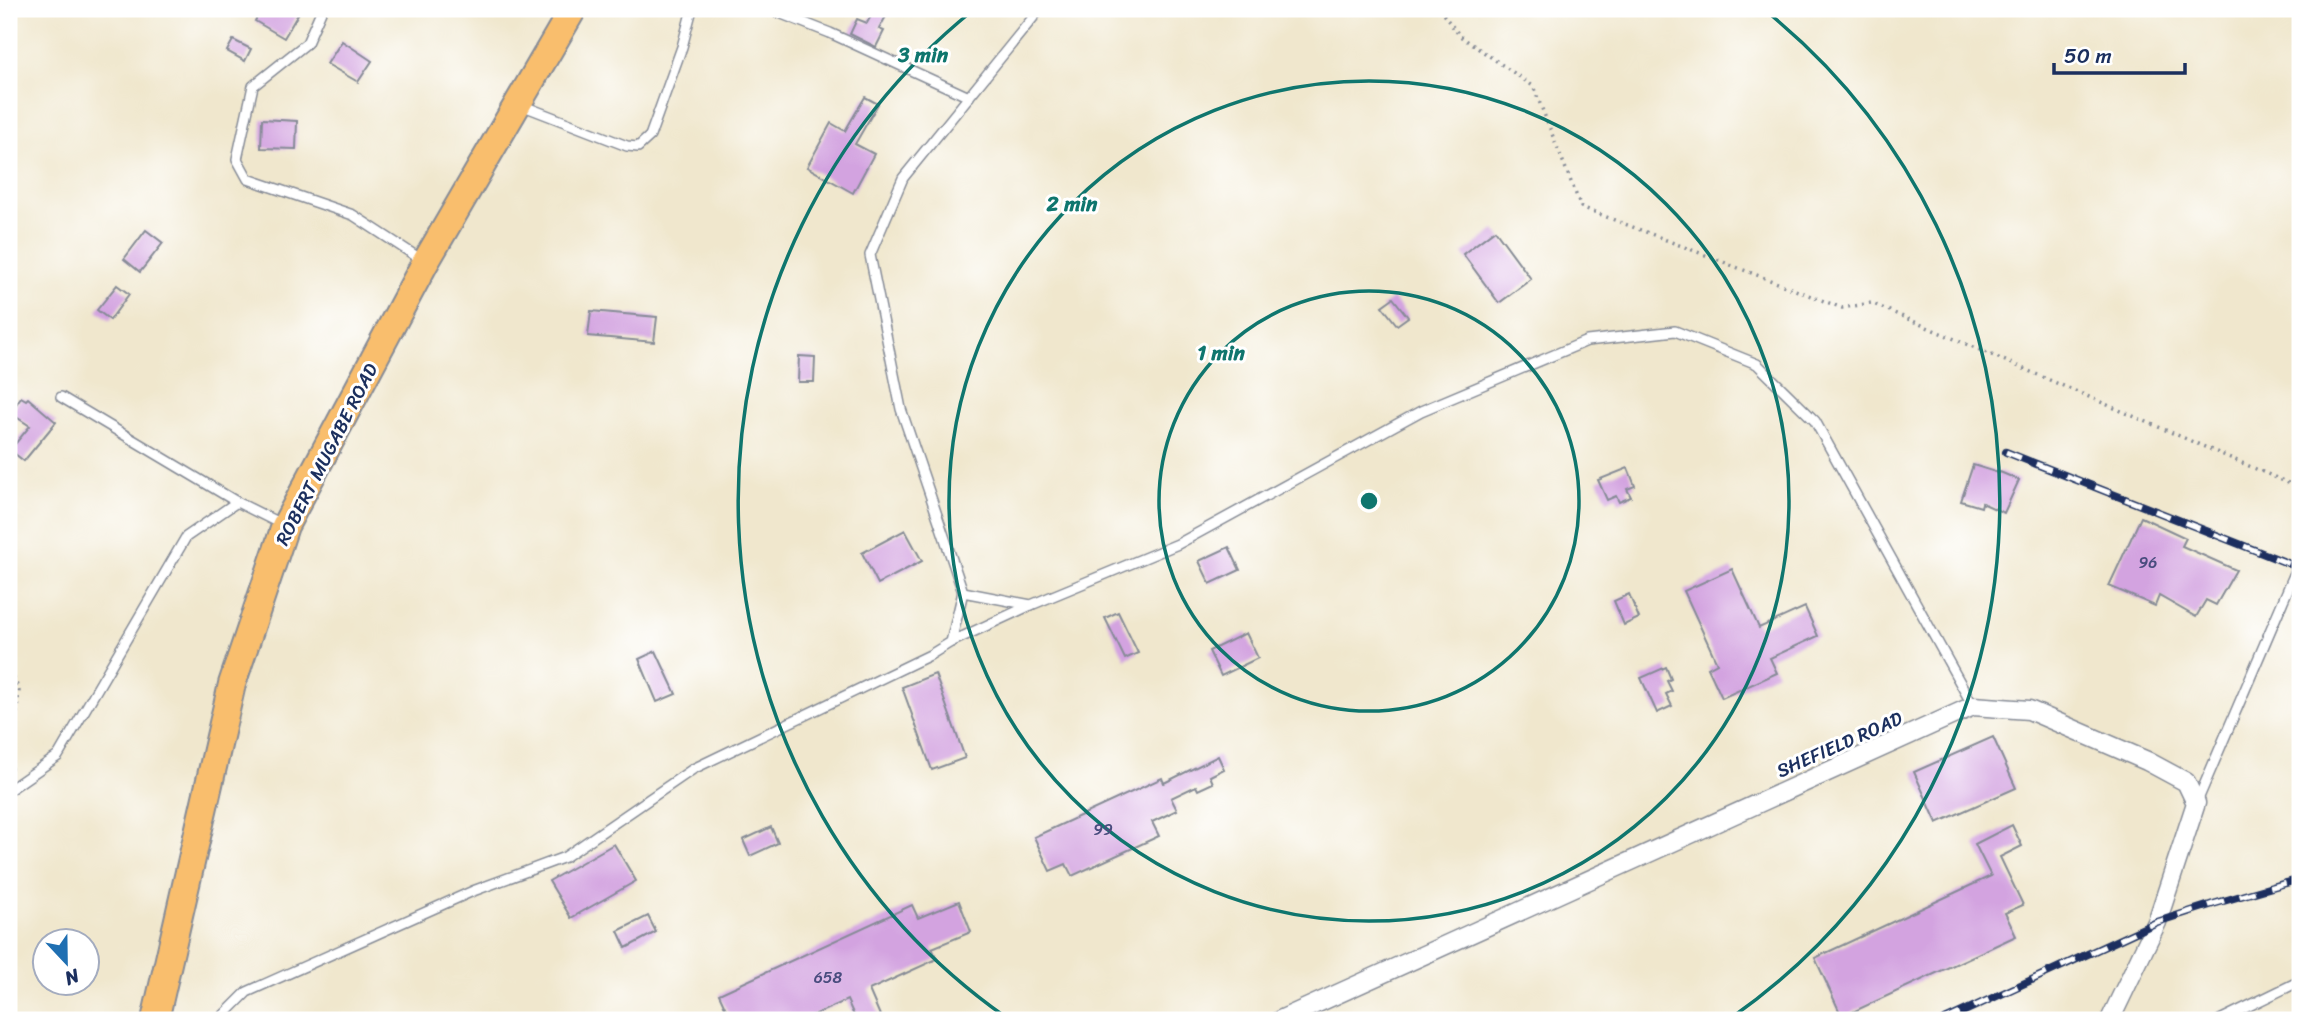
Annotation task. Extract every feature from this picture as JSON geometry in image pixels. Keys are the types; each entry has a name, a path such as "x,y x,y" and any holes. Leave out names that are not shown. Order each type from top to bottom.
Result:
{"main road":[{"name":"ROBERT MUGABE ROAD","path":"155,1020 232,684 285,526 425,262 573,9"}],"street":[{"name":"SHEFIELD ROAD","path":"1280,1020 1973,706 2029,710 2147,761 2186,782 2196,803"},
{"path":"2110,1020 2157,922 2196,803"}],"lane":[{"path":"322,9 307,43 253,86 237,159 248,179 353,215 425,262"},
{"path":"519,104 626,146 638,147 649,136 682,47 692,9"},
{"path":"769,9 830,33 969,97"},
{"path":"951,642 963,592 901,409 870,255 903,178 1040,9"},
{"path":"219,1020 247,992 473,891 565,857 693,769 930,655 951,642 1031,605 1178,544 1421,411 1587,341 1675,331 1757,364 1815,421 1973,706"},
{"path":"61,397 237,502 285,526"},
{"path":"9,790 58,756 186,537 237,502"},
{"path":"2196,803 2300,561"},
{"path":"963,592 1031,605"},
{"path":"2220,1020 2300,981"}],"path":[{"path":"1439,9 1460,36 1533,86 1581,207 1842,307 1871,303 2300,488"},
{"path":"9,664 19,691 9,785"}],"building":[{"path":"262,9 301,9 284,38 255,21"},
{"path":"875,9 890,9 879,29 884,31 876,47 850,34 857,19 867,23"},
{"path":"233,40 251,49 245,61 227,51"},
{"path":"342,41 372,61 358,82 327,64"},
{"path":"865,97 878,104 855,144 874,154 853,193 807,167 831,123 845,131"},
{"path":"262,119 297,121 296,149 261,148"},
{"path":"146,230 163,243 140,272 124,259"},
{"path":"1495,230 1531,279 1499,303 1463,254"},
{"path":"117,285 129,294 110,320 97,310"},
{"path":"1393,298 1408,317 1397,325 1382,306"},
{"path":"591,311 657,317 654,342 588,336"},
{"path":"799,356 815,357 814,382 798,382"},
{"path":"21,397 26,400 28,398 56,422 24,461 10,450 30,426 10,413"},
{"path":"1973,465 2019,480 2004,513 1982,503 1981,507 1961,501"},
{"path":"1628,468 1635,486 1627,489 1631,497 1619,502 1616,496 1607,500 1598,480"},
{"path":"2141,517 2186,538 2182,546 2236,570 2216,605 2206,600 2196,617 2159,596 2155,606 2109,586"},
{"path":"905,530 922,561 878,584 862,553"},
{"path":"1229,547 1240,570 1210,584 1199,561"},
{"path":"1732,569 1759,628 1805,607 1818,636 1770,658 1777,673 1722,698 1708,668 1717,663 1684,591"},
{"path":"1629,594 1639,618 1624,625 1614,601"},
{"path":"1118,612 1138,653 1125,659 1105,618"},
{"path":"1246,633 1258,658 1221,676 1209,651"},
{"path":"656,651 676,694 657,702 639,659"},
{"path":"1666,667 1671,679 1667,681 1672,691 1666,694 1672,706 1657,713 1641,678"},
{"path":"935,674 965,758 932,770 902,687"},
{"path":"1993,737 2016,788 1937,823 1914,772"},
{"path":"1218,756 1224,769 1210,776 1213,783 1198,790 1196,786 1171,798 1177,810 1152,822 1159,836 1072,876 1066,864 1050,871 1034,837 1162,778 1164,783"},
{"path":"2012,825 2022,846 2000,857 2023,905 2005,913 2016,936 1842,1017 1815,958 1991,876 1975,844"},
{"path":"771,827 778,843 750,856 743,840"},
{"path":"614,844 636,881 571,918 549,881"},
{"path":"959,901 971,932 932,948 937,959 869,990 882,1020 856,1020 847,1000 803,1020 731,1020 719,994 912,905 918,918"},
{"path":"648,916 656,932 626,948 618,931"}],"railway":[{"path":"2006,452 2300,568"},
{"path":"1945,1020 2157,922 2300,879"}]}
